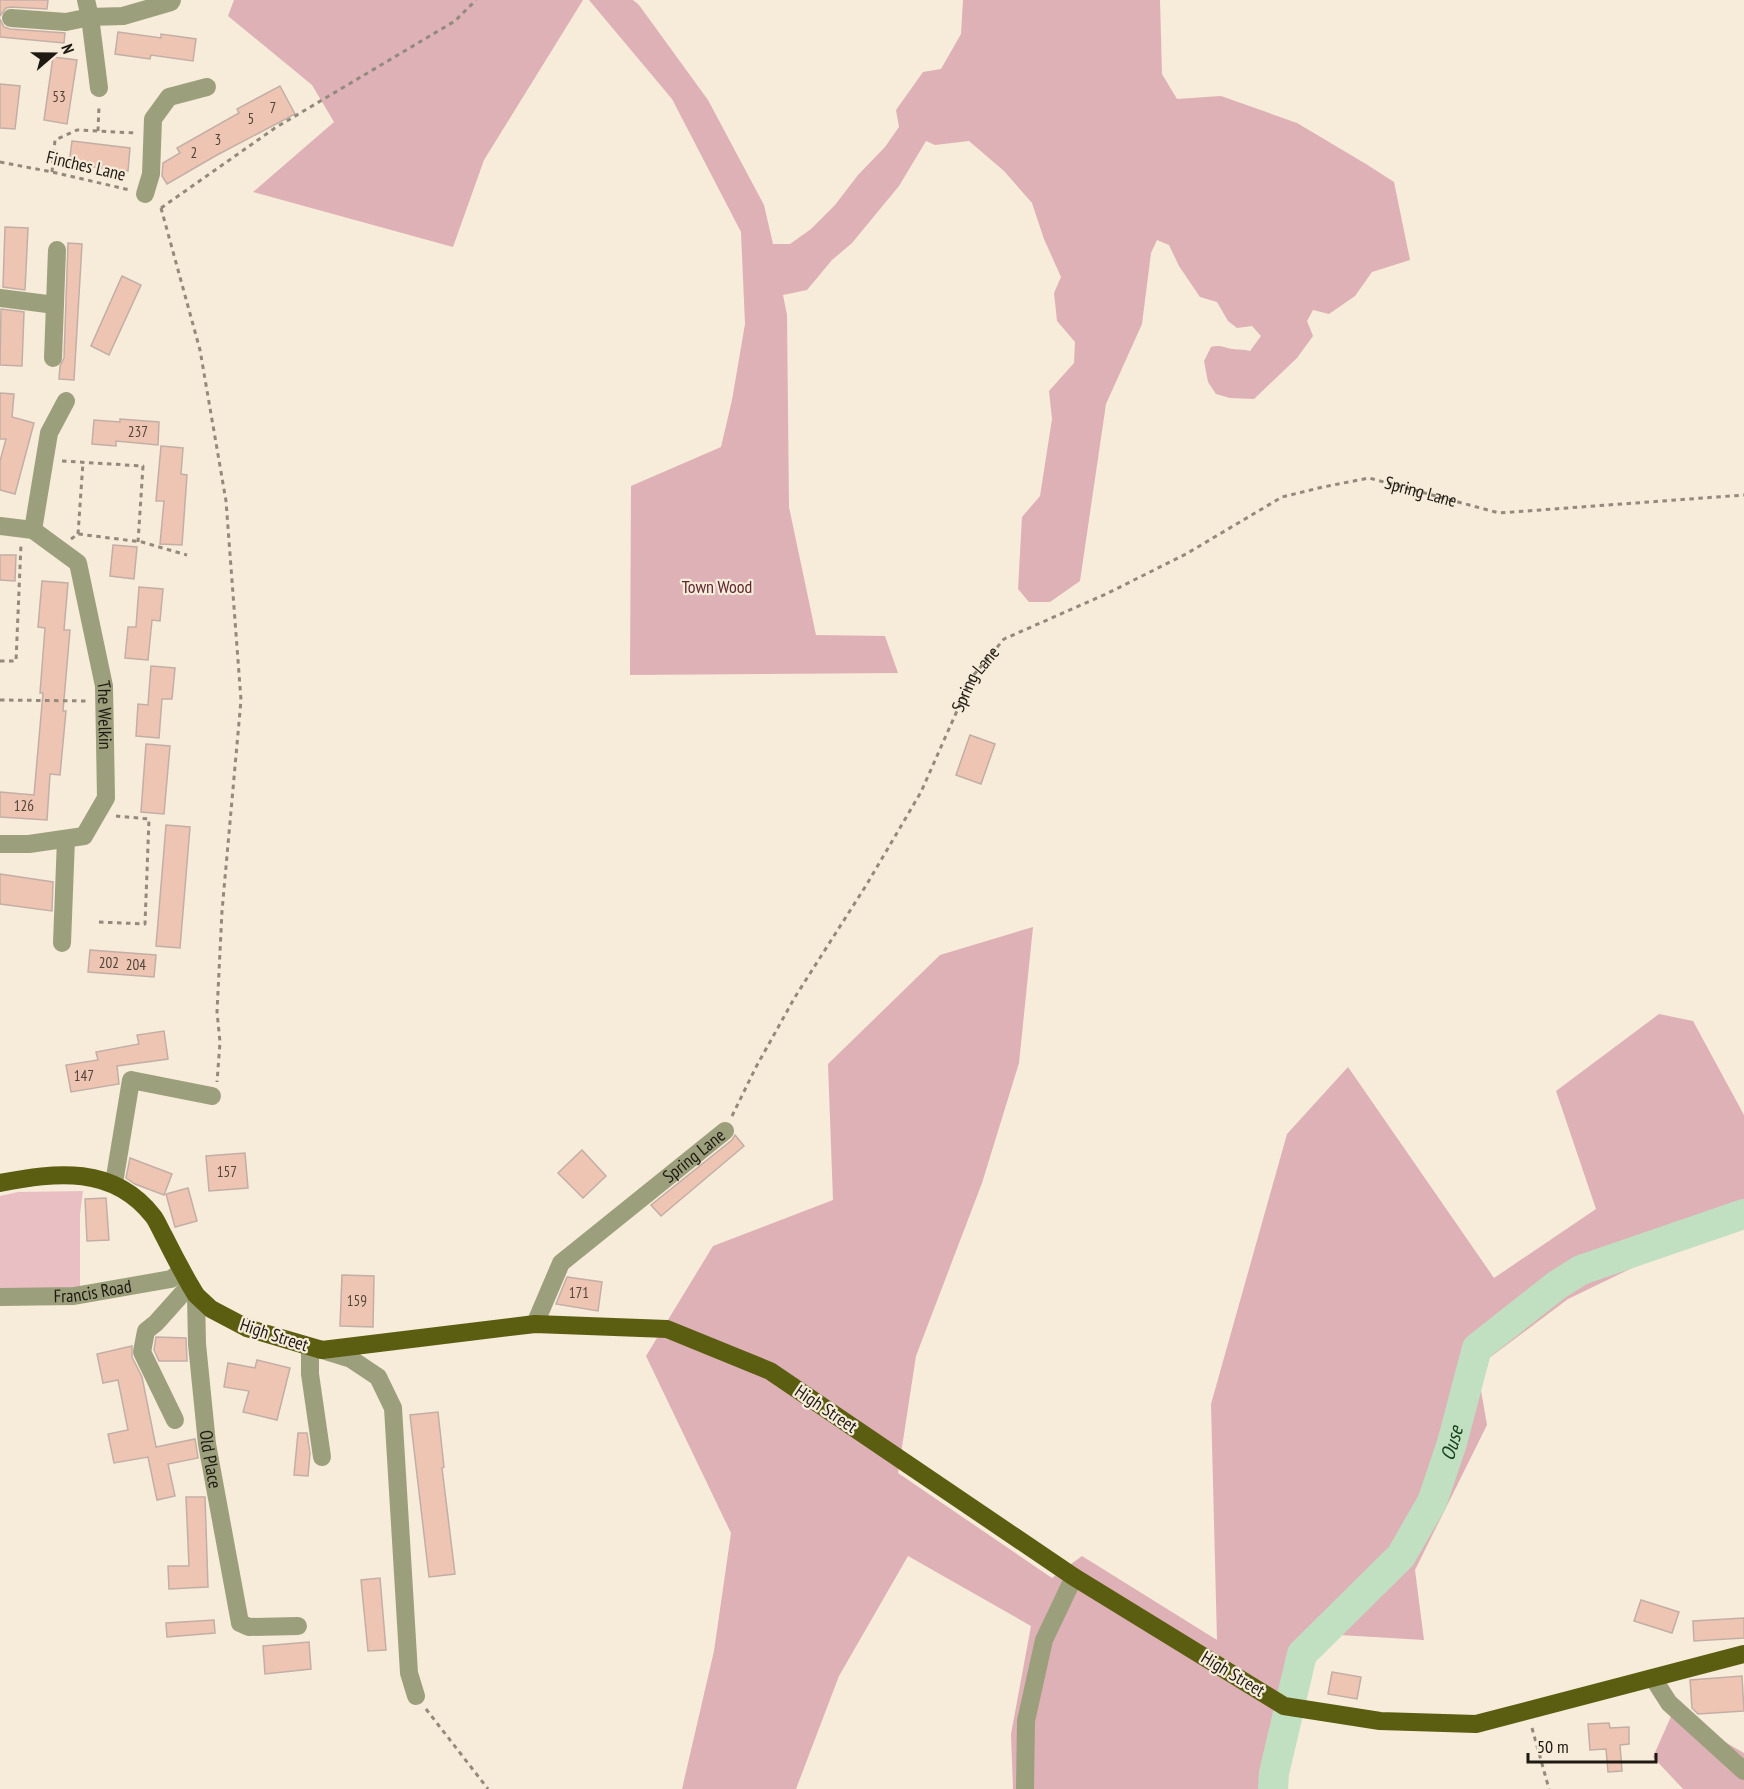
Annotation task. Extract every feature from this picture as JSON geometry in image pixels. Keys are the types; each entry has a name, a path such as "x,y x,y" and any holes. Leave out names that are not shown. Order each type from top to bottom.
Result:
{"main road":[{"name":"High Street","path":"0,1183 64,1175 89,1176 114,1183 132,1195 153,1216 189,1284 211,1309 247,1328 316,1349 535,1324 667,1329 770,1371 1074,1577 1290,1707 1380,1721 1476,1724 1744,1654"}],"street":[{"path":"11,18 66,22 88,9 123,16 172,0"},
{"path":"88,9 99,88"},
{"path":"145,194 151,174 153,119 169,97 207,87"},
{"path":"52,358 57,250"},
{"path":"0,298 55,305"},
{"path":"0,526 27,529 45,460 49,433 66,401"},
{"name":"The Welkin","path":"0,844 29,844 84,836 106,798 104,686 78,563 27,529"},
{"path":"62,943 66,839"},
{"path":"114,1183 131,1080 212,1095"},
{"name":"Spring Lane","path":"535,1324 561,1263 725,1131"},
{"name":"Francis Road","path":"0,1297 74,1296 171,1279 189,1284"},
{"path":"176,1420 142,1352 146,1331 156,1323 189,1284"},
{"name":"Old Place","path":"189,1284 207,1444 240,1623 249,1627 298,1626"},
{"path":"322,1457 311,1383 316,1349 351,1359 378,1377 393,1408 409,1673 416,1695"},
{"path":"1025,1789 1026,1721 1041,1651 1074,1577"},
{"path":"1653,1678 1669,1703 1744,1771"}],"path":[{"path":"212,1095 216,1084 220,1042 217,1012 222,911 241,700 226,501 200,350 161,208 275,128 455,21 477,0"},
{"path":"98,131 99,88"},
{"path":"52,172 56,140 76,130 152,135"},
{"name":"Finches Lane","path":"0,162 145,194"},
{"path":"45,460 143,465 138,542"},
{"path":"78,534 83,462"},
{"name":"Spring Lane","path":"725,1131 756,1067 795,997 867,884 921,792 972,677 1004,639 1106,594 1186,554 1282,497 1369,478 1499,513 1744,495"},
{"path":"0,661 16,661 27,529"},
{"path":"57,548 78,534 138,542 187,555"},
{"path":"0,700 105,702"},
{"path":"96,815 149,819 146,924 99,922"},
{"path":"416,1695 488,1789"},
{"path":"1527,1712 1549,1789"}],"shaded area":[{"path":"83,1191 80,1214 80,1290 0,1292 0,1196 18,1192"}],"green space":[{"path":"234,0 583,0 484,160 453,247 253,192 334,122 312,85 228,16"},
{"name":"Town Wood","path":"589,0 633,0 639,5 708,100 764,205 773,244 790,244 811,229 885,147 899,127 896,110 923,72 941,69 961,34 963,0 1160,0 1162,74 1177,99 1221,96 1297,123 1394,182 1410,260 1372,272 1355,296 1329,314 1313,310 1307,321 1313,336 1297,358 1254,399 1230,398 1216,394 1208,382 1204,361 1211,347 1220,346 1250,351 1261,336 1252,326 1237,328 1228,321 1217,302 1200,297 1179,266 1169,245 1157,240 1151,253 1142,324 1106,404 1080,581 1050,602 1029,602 1018,589 1022,517 1040,496 1052,419 1049,391 1074,363 1075,342 1057,321 1054,293 1061,277 1044,239 1032,203 1004,171 969,141 935,145 926,141 899,186 852,243 832,260 807,290 783,295 787,315 789,507 816,635 885,636 898,673 630,675 631,486 721,447 745,324 741,232 672,99"},
{"path":"1033,927 1019,1063 982,1183 916,1356 898,1473 1052,1578 1082,1556 1217,1640 1211,1404 1287,1134 1348,1067 1494,1278 1596,1209 1556,1091 1659,1014 1693,1021 1744,1115 1744,1214 1568,1299 1477,1367 1487,1425 1415,1570 1424,1640 1323,1634 1289,1730 1285,1789 1013,1789 1011,1734 1031,1626 908,1556 839,1676 796,1789 682,1789 714,1651 731,1533 646,1356 713,1246 833,1200 828,1064 940,955"},
{"path":"1673,1712 1744,1753 1744,1789 1683,1789 1653,1757"}],"building":[{"path":"0,0 48,0 47,9 11,7 6,8 0,16"},
{"path":"0,19 4,27 10,29 65,33 64,43 0,37"},
{"path":"118,32 161,38 161,34 196,39 193,61 151,55 150,59 115,54"},
{"path":"53,57 77,60 67,124 44,120"},
{"path":"0,84 20,86 15,129 0,128"},
{"path":"280,86 295,114 167,184 162,176 163,163 180,153 177,148 239,113 237,109"},
{"path":"72,141 130,148 128,171 69,164"},
{"path":"5,227 28,228 25,290 3,287"},
{"path":"68,243 82,244 74,380 59,379 60,366 64,358"},
{"path":"122,276 141,285 109,355 91,346"},
{"path":"1,309 24,312 22,366 0,365"},
{"path":"0,393 14,394 12,417 34,423 15,494 0,490 0,461 6,439 0,439"},
{"path":"120,419 159,422 158,445 116,441 116,446 92,444 94,420 120,422"},
{"path":"161,446 183,448 181,474 187,475 182,545 160,544 164,501 156,501"},
{"path":"113,545 137,547 134,579 110,576"},
{"path":"0,555 16,555 15,581 0,580"},
{"path":"42,581 68,583 64,630 70,630 60,775 50,774 47,820 0,817 0,792 34,795 43,693 40,693 45,628 38,627"},
{"path":"139,587 163,589 160,621 152,620 148,660 125,658 128,627 136,627"},
{"path":"151,666 175,668 172,699 162,699 159,738 136,736 138,704 148,705"},
{"path":"970,735 995,744 981,784 956,775"},
{"path":"146,744 170,746 164,814 141,812"},
{"path":"166,825 190,827 180,948 156,946"},
{"path":"0,874 53,882 52,911 0,904"},
{"path":"90,950 156,955 154,977 88,972"},
{"path":"164,1031 168,1059 117,1066 119,1084 71,1092 66,1065 98,1060 96,1052 139,1044 137,1035"},
{"path":"735,1135 744,1146 661,1216 651,1205 732,1140"},
{"path":"582,1150 606,1176 583,1198 558,1173"},
{"path":"245,1153 248,1188 209,1191 206,1156"},
{"path":"130,1158 172,1174 164,1195 135,1184 126,1178"},
{"path":"188,1188 197,1221 175,1227 166,1194"},
{"path":"106,1198 109,1240 87,1241 85,1199"},
{"path":"342,1275 374,1276 373,1327 340,1326"},
{"path":"567,1277 602,1282 598,1311 556,1304"},
{"path":"156,1337 186,1338 187,1361 159,1361 154,1350"},
{"path":"132,1346 132,1357 142,1377 156,1447 195,1439 198,1458 168,1464 175,1496 157,1500 148,1457 114,1463 108,1434 128,1430 118,1380 103,1383 97,1354"},
{"path":"257,1360 290,1368 277,1420 243,1412 249,1391 224,1387 228,1363 255,1368"},
{"path":"438,1412 444,1467 442,1468 455,1574 429,1577 410,1415"},
{"path":"298,1433 307,1433 310,1453 308,1476 294,1475"},
{"path":"186,1497 205,1497 208,1587 169,1589 168,1566 189,1566"},
{"path":"380,1578 386,1650 368,1651 361,1580"},
{"path":"1641,1600 1679,1612 1672,1633 1634,1621"},
{"path":"1744,1618 1744,1638 1694,1641 1693,1621"},
{"path":"214,1620 215,1633 167,1637 166,1623"},
{"path":"309,1642 311,1669 265,1674 263,1646"},
{"path":"1332,1672 1361,1677 1357,1699 1328,1694"},
{"path":"1742,1676 1744,1711 1698,1714 1692,1708 1690,1680"},
{"path":"1609,1723 1610,1728 1629,1727 1629,1744 1620,1745 1622,1771 1608,1772 1606,1749 1590,1750 1588,1724"}],"waterway":[{"name":"Ouse","path":"1273,1789 1274,1773 1302,1654 1401,1556 1432,1502 1452,1443 1477,1348 1557,1285 1581,1270 1744,1214"}]}
